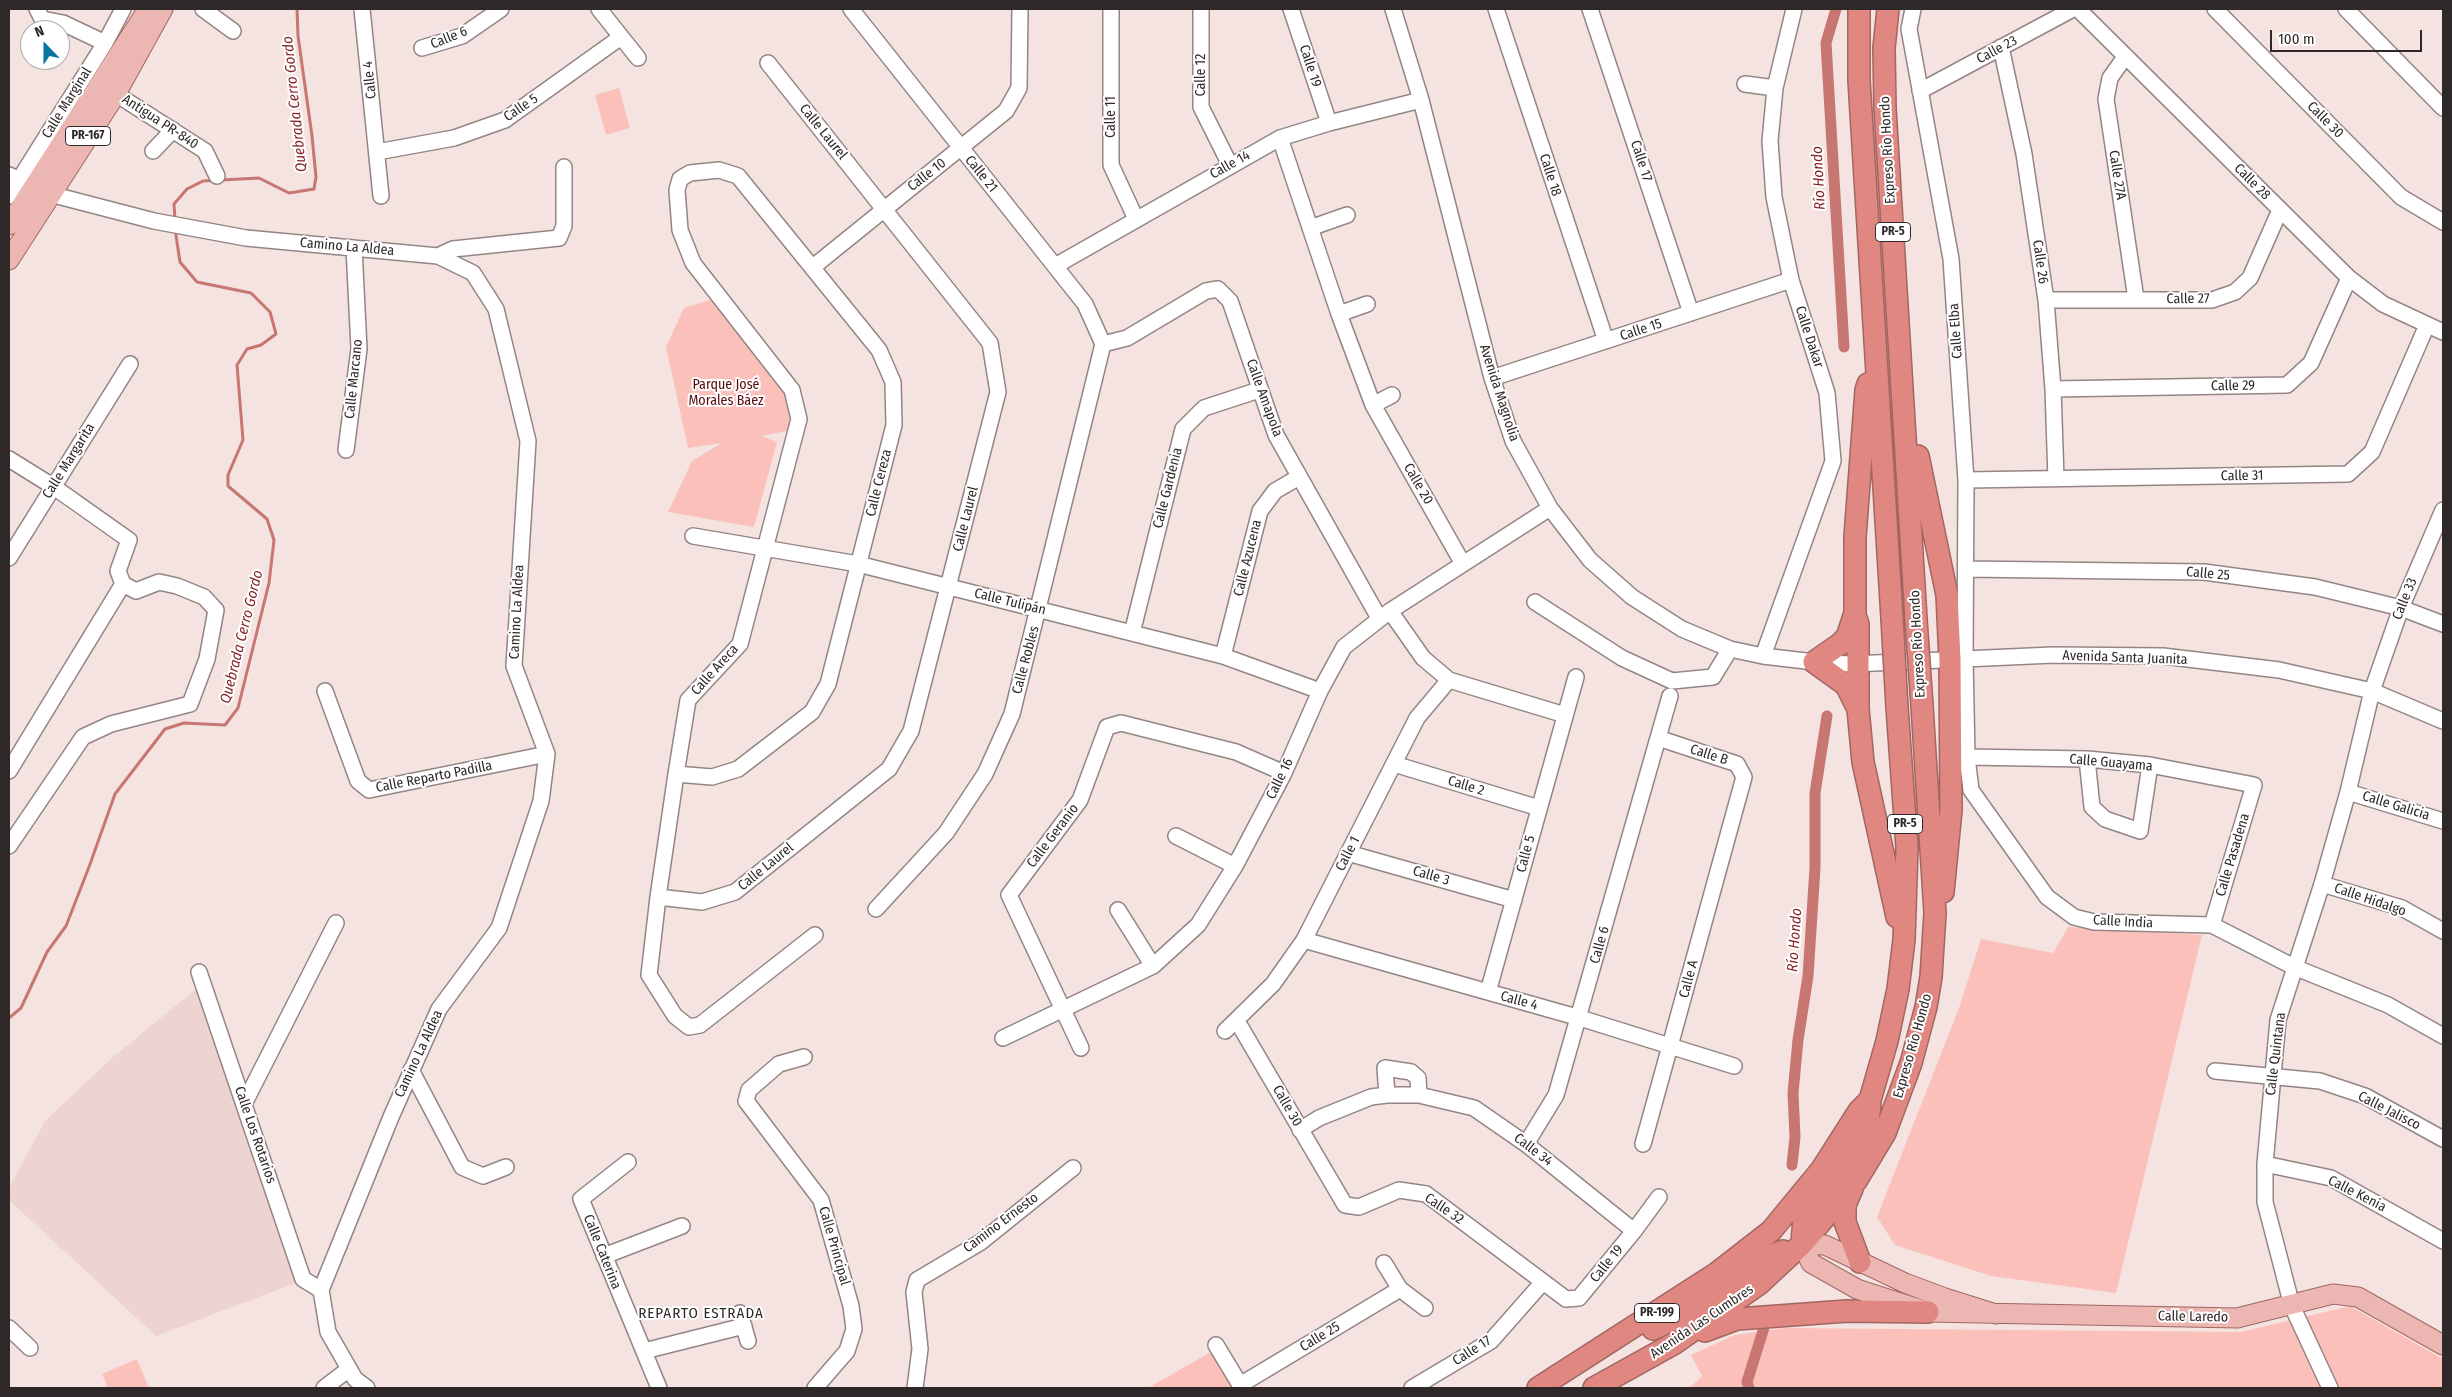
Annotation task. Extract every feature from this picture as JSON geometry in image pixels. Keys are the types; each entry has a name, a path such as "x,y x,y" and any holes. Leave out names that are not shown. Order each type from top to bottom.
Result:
{"highway":[{"name":"Expreso Río Hondo","path":"1771,1231 1807,1190 1860,1111 1870,1100 1888,1041 1898,989 1904,940 1907,847 1858,52 1859,9"},
{"path":"1858,52 1866,9"},
{"path":"1882,9 1884,48"},
{"name":"Expreso Río Hondo","path":"1802,1244 1856,1181 1885,1132 1911,1063 1926,1007 1931,977 1935,913 1885,108 1884,48 1888,9"},
{"path":"1876,362 1866,390 1855,544 1855,612 1858,624 1858,709 1866,781 1884,851 1896,914 1904,940"},
{"path":"1904,416 1913,433 1945,580 1958,659 1950,836 1943,894 1935,913"},
{"path":"1855,612 1846,636 1840,644 1814,662 1846,684 1858,709"},
{"path":"1570,1370 1694,1308 1773,1254 1802,1244 1804,1216 1842,1169 1863,1136 1868,1123 1870,1100"},
{"path":"1856,1181 1844,1212 1845,1222 1860,1262"},
{"name":"PR-199","path":"1538,1388 1570,1370 1717,1273 1771,1231"},
{"name":"Avenida Las Cumbres","path":"1594,1388 1675,1343 1759,1284 1802,1244"},
{"path":"1675,1343 1737,1319 1847,1311 1928,1312"}],"main road":[{"name":"PR-167","path":"9,225 20,181 148,9"},
{"name":"PR-167","path":"9,260 116,94 163,9"},
{"path":"1928,1312 1857,1289 1811,1263 1802,1244 1824,1245 1937,1295 1996,1314"},
{"name":"Calle Laredo","path":"1928,1312 2237,1318 2292,1306 2333,1294 2358,1297 2443,1345"}],"street":[{"path":"37,9 42,19 45,20"},
{"name":"Calle Marginal","path":"9,196 105,42 123,9"},
{"path":"203,9 232,31"},
{"name":"Calle 4","path":"362,9 381,196"},
{"path":"599,9 638,58"},
{"name":"Calle 21","path":"851,9 1085,304 1103,344"},
{"name":"Calle 10","path":"813,267 1006,111 1019,88 1020,9"},
{"name":"Calle 11","path":"1111,9 1111,165 1136,219"},
{"name":"Calle 12","path":"1201,9 1201,107 1230,165"},
{"name":"Calle 19","path":"1292,9 1329,123"},
{"name":"Avenida Magnolia","path":"1393,9 1421,100 1492,378 1513,441 1550,508 1590,560 1632,598 1682,629 1730,648 1763,656 1814,662 1858,663"},
{"name":"Calle 18","path":"1496,9 1606,342"},
{"name":"Calle 17","path":"1590,9 1691,313"},
{"name":"Calle Dakar","path":"1763,656 1833,461 1827,393 1791,280 1774,197 1770,141 1775,88 1794,9"},
{"name":"Calle Elba","path":"1914,9 1909,29 1951,259 1966,480 1966,569 1958,659"},
{"name":"Calle 23","path":"1920,91 2073,9"},
{"name":"Calle 28","path":"2078,9 2348,278 2383,304 2443,332"},
{"name":"Calle 30","path":"2215,9 2401,197 2443,222"},
{"path":"2346,9 2443,108"},
{"name":"Calle 6","path":"422,48 462,36 490,12"},
{"path":"70,29 105,42"},
{"name":"Calle 5","path":"377,152 454,138 505,120 620,37"},
{"name":"Calle 26","path":"2001,47 2024,154 2046,300 2053,389 2056,479"},
{"name":"Calle 27A","path":"2125,57 2110,78 2106,99 2136,299"},
{"name":"Calle Laurel","path":"658,897 702,902 735,892 889,769 911,731 998,392 990,342 768,63"},
{"path":"1745,84 1775,88"},
{"name":"Antigua PR-840","path":"116,94 205,151 217,176"},
{"name":"Calle 14","path":"1055,266 1280,138 1329,123 1421,100"},
{"path":"153,151 173,130"},
{"name":"Calle 20","path":"1280,138 1339,314 1372,405 1463,564"},
{"path":"438,256 452,249 558,238 564,226 564,166"},
{"name":"Calle Cereza","path":"676,774 712,777 738,769 812,712 828,684 894,425 893,382 879,350 738,176 719,170 704,172"},
{"name":"Calle Areca","path":"704,172 690,173 680,179 677,190 680,230 693,263 792,390 799,419 740,644 688,700 658,897 649,975 675,1016 688,1027 700,1024 815,935"},
{"name":"Camino La Aldea","path":"20,181 50,194 154,221 246,238 438,256 474,273 496,309 528,441 514,666 547,754 541,801 499,928 439,1009 411,1070 321,1290"},
{"name":"Calle 27","path":"2046,300 2212,300 2235,292 2250,278 2280,210"},
{"path":"1310,228 1347,215"},
{"name":"Calle Marcano","path":"346,450 359,349 354,248"},
{"name":"Calle 29","path":"2053,389 2287,385 2311,364 2348,278"},
{"name":"Calle 15","path":"1492,378 1791,280"},
{"name":"Calle Amapola","path":"1103,344 1127,338 1206,291 1218,289 1230,300 1276,436 1298,477 1384,614"},
{"path":"1339,314 1367,304"},
{"name":"Calle 31","path":"1966,480 2348,474 2372,452 2427,325"},
{"name":"Calle Robles","path":"876,909 946,833 985,774 1012,714 1103,344"},
{"name":"Calle Margarita","path":"9,558 130,364"},
{"name":"Calle Gardenia","path":"1132,633 1184,429 1204,408 1260,390"},
{"path":"1372,405 1392,395"},
{"path":"9,458 129,540 118,571 123,584 136,591 159,582 177,586 204,597 216,610 207,659 190,704 111,724 83,737 9,846"},
{"name":"Calle Azucena","path":"1223,656 1260,511 1275,491 1298,477"},
{"name":"Calle 16","path":"1003,1038 1153,966 1198,925 1235,866 1284,774 1320,691 1344,647 1384,614 1550,508"},
{"name":"Calle 33","path":"2372,690 2400,608 2443,510"},
{"name":"Calle Tulipán","path":"693,536 858,564 1223,656 1320,691"},
{"name":"Calle 25","path":"1966,569 2204,572 2314,587 2400,608 2443,624"},
{"path":"9,771 123,584"},
{"path":"1535,602 1622,658 1672,681 1713,677 1730,648"},
{"path":"1384,614 1421,656 1450,680 1565,715"},
{"name":"Avenida Santa Juanita","path":"1858,663 2052,655 2163,656 2279,670 2372,690 2443,721"},
{"name":"Calle India","path":"1958,659 1971,790 2047,897 2074,917 2094,922 2212,924 2294,967 2388,1005 2443,1036"},
{"name":"Calle 5","path":"1488,992 1576,677"},
{"name":"Calle 1","path":"1224,1031 1237,1021 1273,984 1304,940 1417,718 1450,680"},
{"name":"Calle Quintana","path":"2330,1388 2292,1306 2264,1202 2265,1164 2278,1020 2322,884 2348,792 2372,690"},
{"name":"Calle Reparto Padilla","path":"324,691 358,781 369,790 547,754"},
{"name":"Calle 6","path":"1526,1144 1556,1095 1580,1018 1670,696"},
{"name":"Calle Geranio","path":"1081,1048 1061,1010 1009,895 1080,800 1107,727 1121,723 1236,752 1284,774"},
{"name":"Calle B","path":"1658,738 1737,764 1744,777 1734,814"},
{"name":"Calle Guayama","path":"1967,758 2087,759 2150,765 2254,785"},
{"path":"2087,759 2092,807 2105,819 2140,831 2150,765"},
{"name":"Calle 2","path":"1394,764 1539,808"},
{"name":"Calle Pasadena","path":"2212,924 2254,785"},
{"name":"Calle Galicia","path":"2348,792 2443,821"},
{"name":"Calle A","path":"1643,1144 1734,814"},
{"path":"1176,836 1235,866"},
{"name":"Calle 3","path":"1348,853 1514,900"},
{"name":"Calle Hidalgo","path":"2322,884 2402,908 2443,931"},
{"path":"1118,910 1153,966"},
{"path":"244,1104 336,923"},
{"name":"Calle 4","path":"1304,940 1580,1018 1734,1066"},
{"name":"Calle Los Rotarios","path":"199,972 303,1279 321,1290"},
{"name":"Calle 30","path":"1237,1021 1337,1191"},
{"name":"Calle Principal","path":"804,1057 779,1064 749,1090 746,1101 821,1200 851,1306 854,1329 847,1351 815,1388"},
{"path":"1387,1095 1385,1068 1411,1072 1418,1078 1419,1095"},
{"path":"411,1070 462,1167 483,1176 506,1168"},
{"name":"Calle Jalisco","path":"2215,1071 2320,1081 2366,1096 2443,1139"},
{"name":"Calle 34","path":"1300,1130 1336,1111 1371,1097 1419,1095 1474,1108 1526,1144 1634,1231"},
{"name":"Calle Caterina","path":"628,1162 581,1200 659,1388"},
{"name":"Calle Kenia","path":"2265,1164 2331,1178 2443,1241"},
{"name":"Camino Ernesto","path":"915,1388 920,1349 914,1292 917,1280 980,1242 1073,1168"},
{"name":"Calle 32","path":"1337,1191 1345,1205 1359,1207 1399,1190 1426,1194 1543,1282"},
{"name":"Calle 19","path":"1543,1282 1566,1299 1579,1298 1634,1231 1658,1196"},
{"path":"604,1256 682,1226"},
{"path":"1384,1263 1400,1289 1425,1308"},
{"name":"Calle 17","path":"1412,1388 1491,1341 1543,1282"},
{"name":"Calle 25","path":"1241,1387 1400,1289"},
{"path":"321,1290 328,1332 355,1379 366,1388"},
{"path":"644,1351 744,1326"},
{"path":"9,1328 30,1348"},
{"path":"1216,1345 1241,1387"},
{"path":"324,1388 349,1369"}],"shaded area":[{"path":"197,988 298,1282 156,1336 9,1200 9,1188 45,1121 112,1058"}],"green space":[{"path":"619,88 630,128 606,135 595,95"},
{"name":"Parque José Morales Báez","path":"716,298 785,391 791,410 791,426 786,431 762,436 777,442 754,527 668,512 692,461 722,443 688,448 666,347 684,308"},
{"path":"2068,927 2202,935 2116,1293 1991,1276 1895,1245 1877,1217 1959,1008 1981,939 2053,953"},
{"path":"2350,1306 2443,1359 2443,1388 1690,1388 1702,1376 1691,1355 1735,1335 1785,1328 2241,1332"},
{"path":"1211,1352 1233,1388 1148,1388"},
{"path":"137,1359 149,1388 108,1388 102,1374"}],"waterway":[{"name":"Quebrada Cerro Gordo","path":"175,220 174,204 187,189 203,181 259,178 289,193 314,189 316,177 298,36 297,9"},
{"name":"Río Hondo","path":"1836,9 1826,43 1844,347"},
{"name":"Quebrada Cerro Gordo","path":"9,1018 21,1008 47,952 66,926 115,794 165,729 184,723 225,725 238,708 269,583 274,540 267,519 228,486 228,475 243,440 237,365 247,349 261,345 276,334 270,312 251,293 197,282 180,262 175,229"},
{"name":"Río Hondo","path":"1792,1165 1795,1137 1793,1093 1798,1040 1808,976 1815,868 1815,793 1827,716"},
{"name":"Río Hondo","path":"1749,1388 1747,1382 1766,1321"}],"district":[{"name":"REPARTO ESTRADA","path":"701,1314"}]}
